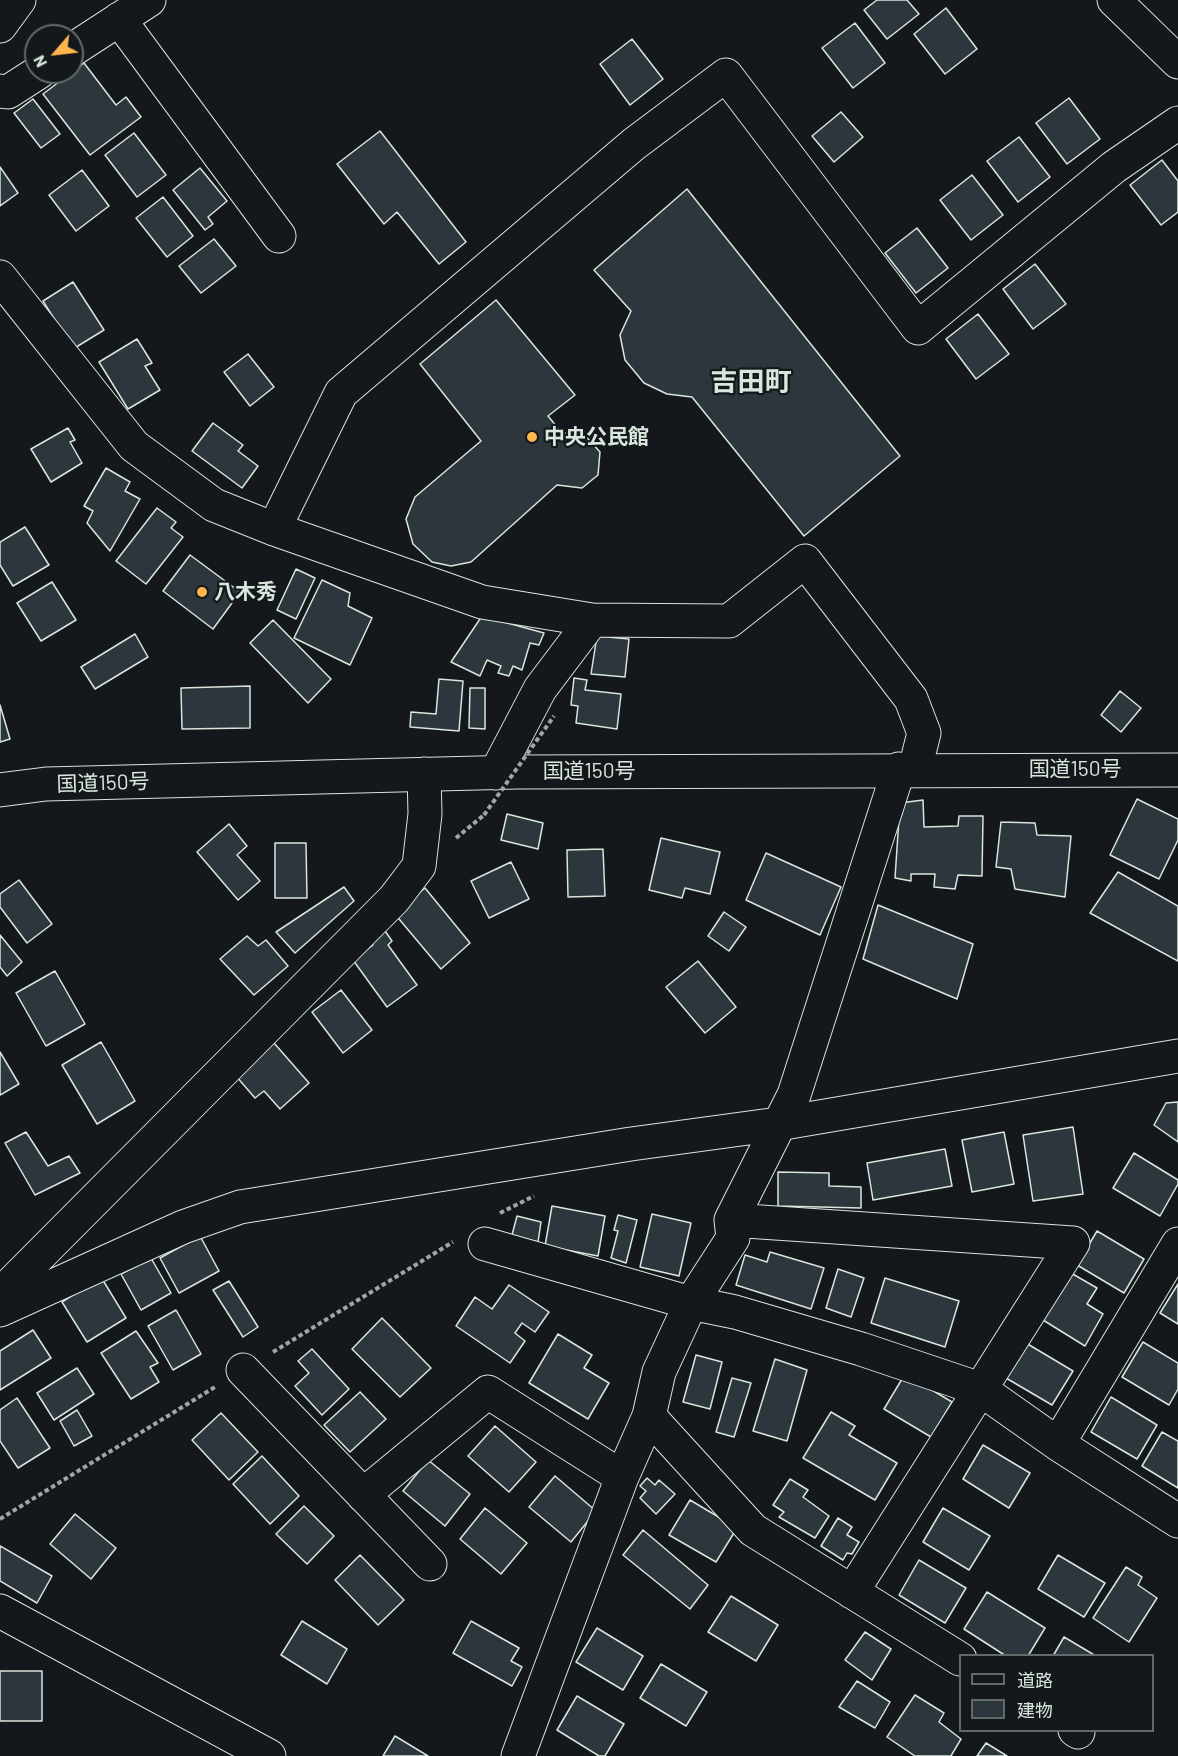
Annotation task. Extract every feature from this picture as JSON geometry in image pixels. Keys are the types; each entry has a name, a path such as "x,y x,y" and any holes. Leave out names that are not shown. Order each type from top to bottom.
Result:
{"main road":[{"path":"0,26 19,0"},
{"path":"84,42 149,0"},
{"path":"1114,0 1178,62"},
{"path":"119,19 279,236"},
{"path":"274,529 341,393 634,144 726,75 918,328 1114,167 1178,123"},
{"path":"0,91 8,92 24,82"},
{"path":"0,277 135,446 214,505 274,529 482,602 592,620 729,621 805,561 911,699 924,733 907,769 794,1095 731,1220 733,1238 691,1303 659,1372 649,1416 622,1477 518,1756"},
{"path":"496,773 540,689 592,620"},
{"name":"国道150号","path":"0,790 46,784 424,774 907,769 1178,770"},
{"path":"0,1295 394,899 419,866 425,814 424,774"},
{"path":"0,1310 183,1227 240,1207 607,1148 778,1124 1178,1056"},
{"path":"731,1220 1073,1243 852,1592"},
{"path":"485,1244 691,1303 735,1312 861,1349 980,1389 1178,1521"},
{"path":"1058,1443 1178,1244"},
{"path":"243,1370 430,1564"},
{"path":"363,1495 488,1392 622,1477"},
{"path":"649,1416 753,1530 959,1658"},
{"path":"0,1611 268,1756"}],"path":[{"path":"484,815 554,716"}],"building":[{"path":"877,0 907,0 919,14 887,39 864,10"},
{"path":"946,8 977,49 945,74 914,34"},
{"path":"855,23 885,63 853,88 822,48"},
{"path":"632,39 663,79 630,105 600,64"},
{"path":"84,63 116,105 126,97 141,117 90,155 43,94 56,84 84,84"},
{"path":"1069,98 1100,139 1067,164 1036,123"},
{"path":"33,99 60,134 41,148 14,113"},
{"path":"841,112 863,137 834,162 812,136"},
{"path":"380,131 466,242 439,264 397,212 384,224 337,164"},
{"path":"134,133 166,175 137,197 105,155"},
{"path":"1019,137 1050,177 1018,202 987,161"},
{"path":"1162,160 1178,181 1178,212 1161,225 1130,185"},
{"path":"0,167 18,193 0,206"},
{"path":"200,168 227,201 208,217 213,224 205,230 173,190"},
{"path":"82,170 109,206 76,231 49,195"},
{"path":"972,175 1003,215 971,240 940,200"},
{"path":"687,189 900,456 804,536 692,397 667,394 644,383 625,360 620,335 631,311 594,270"},
{"path":"163,197 193,236 167,257 136,218"},
{"path":"917,228 948,268 916,293 885,253"},
{"path":"214,239 236,266 201,293 179,266"},
{"path":"1035,264 1066,304 1033,329 1003,289"},
{"path":"73,282 104,330 73,349 43,301"},
{"name":"中央公民館","path":"496,300 575,395 548,416 562,433 583,433 600,452 598,475 582,488 557,485 471,562 451,566 432,562 413,544 406,519 415,497 481,441 420,364"},
{"path":"978,314 1009,354 976,379 946,339"},
{"path":"137,339 152,363 145,366 160,390 128,409 99,362"},
{"path":"248,354 274,387 250,406 224,372"},
{"path":"213,423 243,445 238,451 258,466 242,488 192,451"},
{"path":"68,428 75,440 70,442 82,463 51,482 31,449"},
{"path":"106,468 130,482 125,491 140,499 110,551 87,523 93,511 84,506"},
{"path":"157,508 176,522 171,528 183,537 146,584 116,561"},
{"path":"25,527 49,565 13,586 0,565 0,542"},
{"name":"八木秀","path":"190,555 240,592 213,629 163,591"},
{"path":"296,569 315,578 296,619 277,610"},
{"path":"322,580 350,593 348,606 372,618 350,665 294,638"},
{"path":"52,582 76,620 41,641 17,603"},
{"path":"482,616 544,633 539,645 530,643 522,670 513,666 509,676 498,673 501,666 487,660 480,676 451,662"},
{"path":"273,620 331,679 308,703 250,643"},
{"path":"135,634 148,657 95,689 81,667"},
{"path":"597,636 629,639 625,677 591,674"},
{"path":"574,678 587,680 585,690 621,694 617,729 576,723 578,706 571,705"},
{"path":"439,679 463,681 459,731 410,727 411,712 436,714"},
{"path":"250,686 250,728 182,729 181,688"},
{"path":"470,688 485,688 485,729 469,728"},
{"path":"1120,691 1141,708 1121,732 1101,715"},
{"path":"0,705 10,739 0,742"},
{"path":"1137,799 1178,819 1178,840 1159,879 1110,855"},
{"path":"923,800 924,827 958,826 959,816 983,816 982,876 958,875 955,889 934,887 935,874 911,874 911,881 895,878 900,803"},
{"path":"507,814 543,823 538,849 501,840"},
{"path":"1001,822 1035,823 1037,835 1071,836 1065,897 1015,889 1011,869 996,867"},
{"path":"229,824 247,846 237,855 260,881 238,900 197,852"},
{"path":"661,838 720,852 710,894 685,888 682,898 649,890"},
{"path":"275,843 306,843 307,898 275,898"},
{"path":"603,849 605,896 568,897 567,850"},
{"path":"766,853 841,887 820,935 746,900"},
{"path":"511,862 529,899 489,918 471,881"},
{"path":"1118,872 1178,906 1178,961 1090,913"},
{"path":"19,880 52,924 27,943 0,907 0,894"},
{"path":"344,887 354,901 295,953 276,932"},
{"path":"425,888 470,943 441,969 394,913"},
{"path":"878,905 973,944 957,999 863,959"},
{"path":"724,912 746,927 729,951 708,936"},
{"path":"381,925 392,941 388,945 417,985 387,1007 353,960 373,945 366,936"},
{"path":"0,935 22,962 7,976 0,967"},
{"path":"247,936 258,946 266,940 288,966 254,995 220,959"},
{"path":"698,961 736,1007 705,1033 666,987"},
{"path":"55,971 85,1024 46,1046 16,993"},
{"path":"341,990 372,1030 343,1053 312,1012"},
{"path":"267,1035 309,1083 280,1109 264,1091 255,1098 229,1068"},
{"path":"101,1042 135,1101 97,1124 62,1065"},
{"path":"0,1052 19,1084 0,1095"},
{"path":"1178,1102 1178,1142 1154,1125 1166,1103"},
{"path":"1073,1127 1083,1194 1033,1201 1023,1135"},
{"path":"26,1132 48,1166 69,1156 80,1173 35,1195 5,1143"},
{"path":"1004,1132 1014,1184 972,1192 962,1140"},
{"path":"945,1149 952,1186 873,1200 867,1163"},
{"path":"1134,1153 1178,1180 1160,1216 1113,1188"},
{"path":"778,1172 829,1173 829,1186 861,1187 861,1208 778,1206"},
{"path":"552,1206 605,1216 598,1256 545,1246"},
{"path":"652,1214 691,1223 679,1276 640,1267"},
{"path":"618,1215 637,1220 626,1263 611,1258 618,1231 614,1230"},
{"path":"517,1216 541,1222 538,1242 512,1235"},
{"path":"1097,1231 1144,1259 1124,1293 1077,1265"},
{"path":"200,1236 219,1271 179,1293 160,1258"},
{"path":"770,1252 824,1268 811,1309 736,1285 745,1255 767,1262"},
{"path":"151,1258 171,1293 141,1310 121,1274"},
{"path":"838,1269 864,1278 851,1317 826,1308"},
{"path":"1071,1273 1097,1288 1087,1304 1103,1314 1085,1346 1043,1320"},
{"path":"101,1277 126,1318 87,1342 62,1302"},
{"path":"885,1278 959,1301 945,1347 871,1323"},
{"path":"229,1281 258,1327 243,1337 213,1290"},
{"path":"1178,1284 1178,1324 1160,1313"},
{"path":"509,1285 549,1312 535,1332 522,1323 515,1333 525,1341 510,1363 456,1326 475,1297 492,1309"},
{"path":"176,1310 201,1354 173,1370 148,1326"},
{"path":"382,1318 431,1368 400,1397 352,1349"},
{"path":"33,1330 51,1358 0,1390 0,1351"},
{"path":"136,1331 158,1363 150,1367 159,1382 131,1399 101,1353"},
{"path":"558,1334 592,1355 584,1368 609,1383 588,1419 529,1383"},
{"path":"1143,1342 1178,1363 1178,1389 1169,1405 1122,1377"},
{"path":"1026,1343 1073,1371 1052,1405 1006,1378"},
{"path":"312,1349 349,1389 322,1415 295,1386 309,1373 298,1361"},
{"path":"696,1355 722,1362 710,1409 683,1402"},
{"path":"775,1359 807,1370 787,1441 753,1431"},
{"path":"77,1368 94,1394 54,1420 37,1393"},
{"path":"905,1374 952,1402 931,1437 884,1409"},
{"path":"732,1378 751,1383 734,1437 716,1432"},
{"path":"360,1392 386,1419 350,1452 324,1425"},
{"path":"1111,1397 1157,1425 1137,1459 1091,1432"},
{"path":"17,1398 50,1448 18,1468 0,1441 0,1410"},
{"path":"77,1410 92,1436 74,1446 60,1421"},
{"path":"831,1412 855,1426 849,1435 897,1463 875,1500 803,1458"},
{"path":"221,1413 258,1452 229,1480 192,1440"},
{"path":"495,1426 536,1462 509,1492 468,1456"},
{"path":"1162,1432 1178,1441 1178,1488 1142,1466"},
{"path":"983,1445 1030,1473 1009,1508 963,1479"},
{"path":"262,1456 299,1496 270,1524 233,1484"},
{"path":"428,1460 470,1494 445,1526 403,1491"},
{"path":"555,1476 596,1511 571,1542 529,1507"},
{"path":"647,1478 655,1485 659,1480 675,1494 656,1514 640,1498 646,1491 640,1486"},
{"path":"790,1479 808,1490 803,1497 829,1516 815,1538 779,1517 784,1512 773,1505"},
{"path":"690,1500 737,1528 716,1562 669,1535"},
{"path":"304,1506 334,1536 307,1564 276,1534"},
{"path":"485,1508 527,1543 501,1574 460,1539"},
{"path":"943,1508 990,1536 969,1570 923,1542"},
{"path":"75,1514 116,1548 91,1579 50,1544"},
{"path":"838,1518 852,1527 847,1535 859,1542 852,1554 847,1553 843,1560 821,1546"},
{"path":"643,1530 708,1585 690,1609 623,1555"},
{"path":"0,1546 52,1576 37,1603 0,1581"},
{"path":"360,1555 404,1600 378,1625 335,1580"},
{"path":"1058,1555 1105,1583 1084,1617 1038,1589"},
{"path":"919,1560 966,1588 945,1623 899,1595"},
{"path":"1126,1567 1142,1577 1138,1585 1157,1598 1129,1642 1093,1618"},
{"path":"987,1592 1045,1628 1029,1654 1003,1654 964,1629"},
{"path":"731,1596 778,1625 756,1661 708,1632"},
{"path":"302,1621 347,1649 327,1684 281,1655"},
{"path":"471,1621 519,1648 511,1661 522,1667 512,1686 453,1653"},
{"path":"597,1628 643,1656 623,1690 576,1662"},
{"path":"865,1632 891,1649 872,1680 845,1660"},
{"path":"1064,1637 1093,1654 1054,1654"},
{"path":"661,1664 707,1692 686,1726 640,1698"},
{"path":"0,1671 42,1671 42,1721 0,1721"},
{"path":"857,1681 890,1702 875,1728 839,1707"},
{"path":"915,1695 944,1713 939,1722 961,1739 951,1756 915,1756 887,1737"},
{"path":"577,1696 624,1724 605,1756 599,1756 557,1730"},
{"path":"395,1736 428,1756 383,1756"},
{"path":"986,1743 1007,1756 977,1756"}],"place":[{"name":"中央公民館","path":"532,437"},
{"name":"八木秀","path":"202,592"}],"district":[{"name":"吉田町","path":"751,382"}]}
